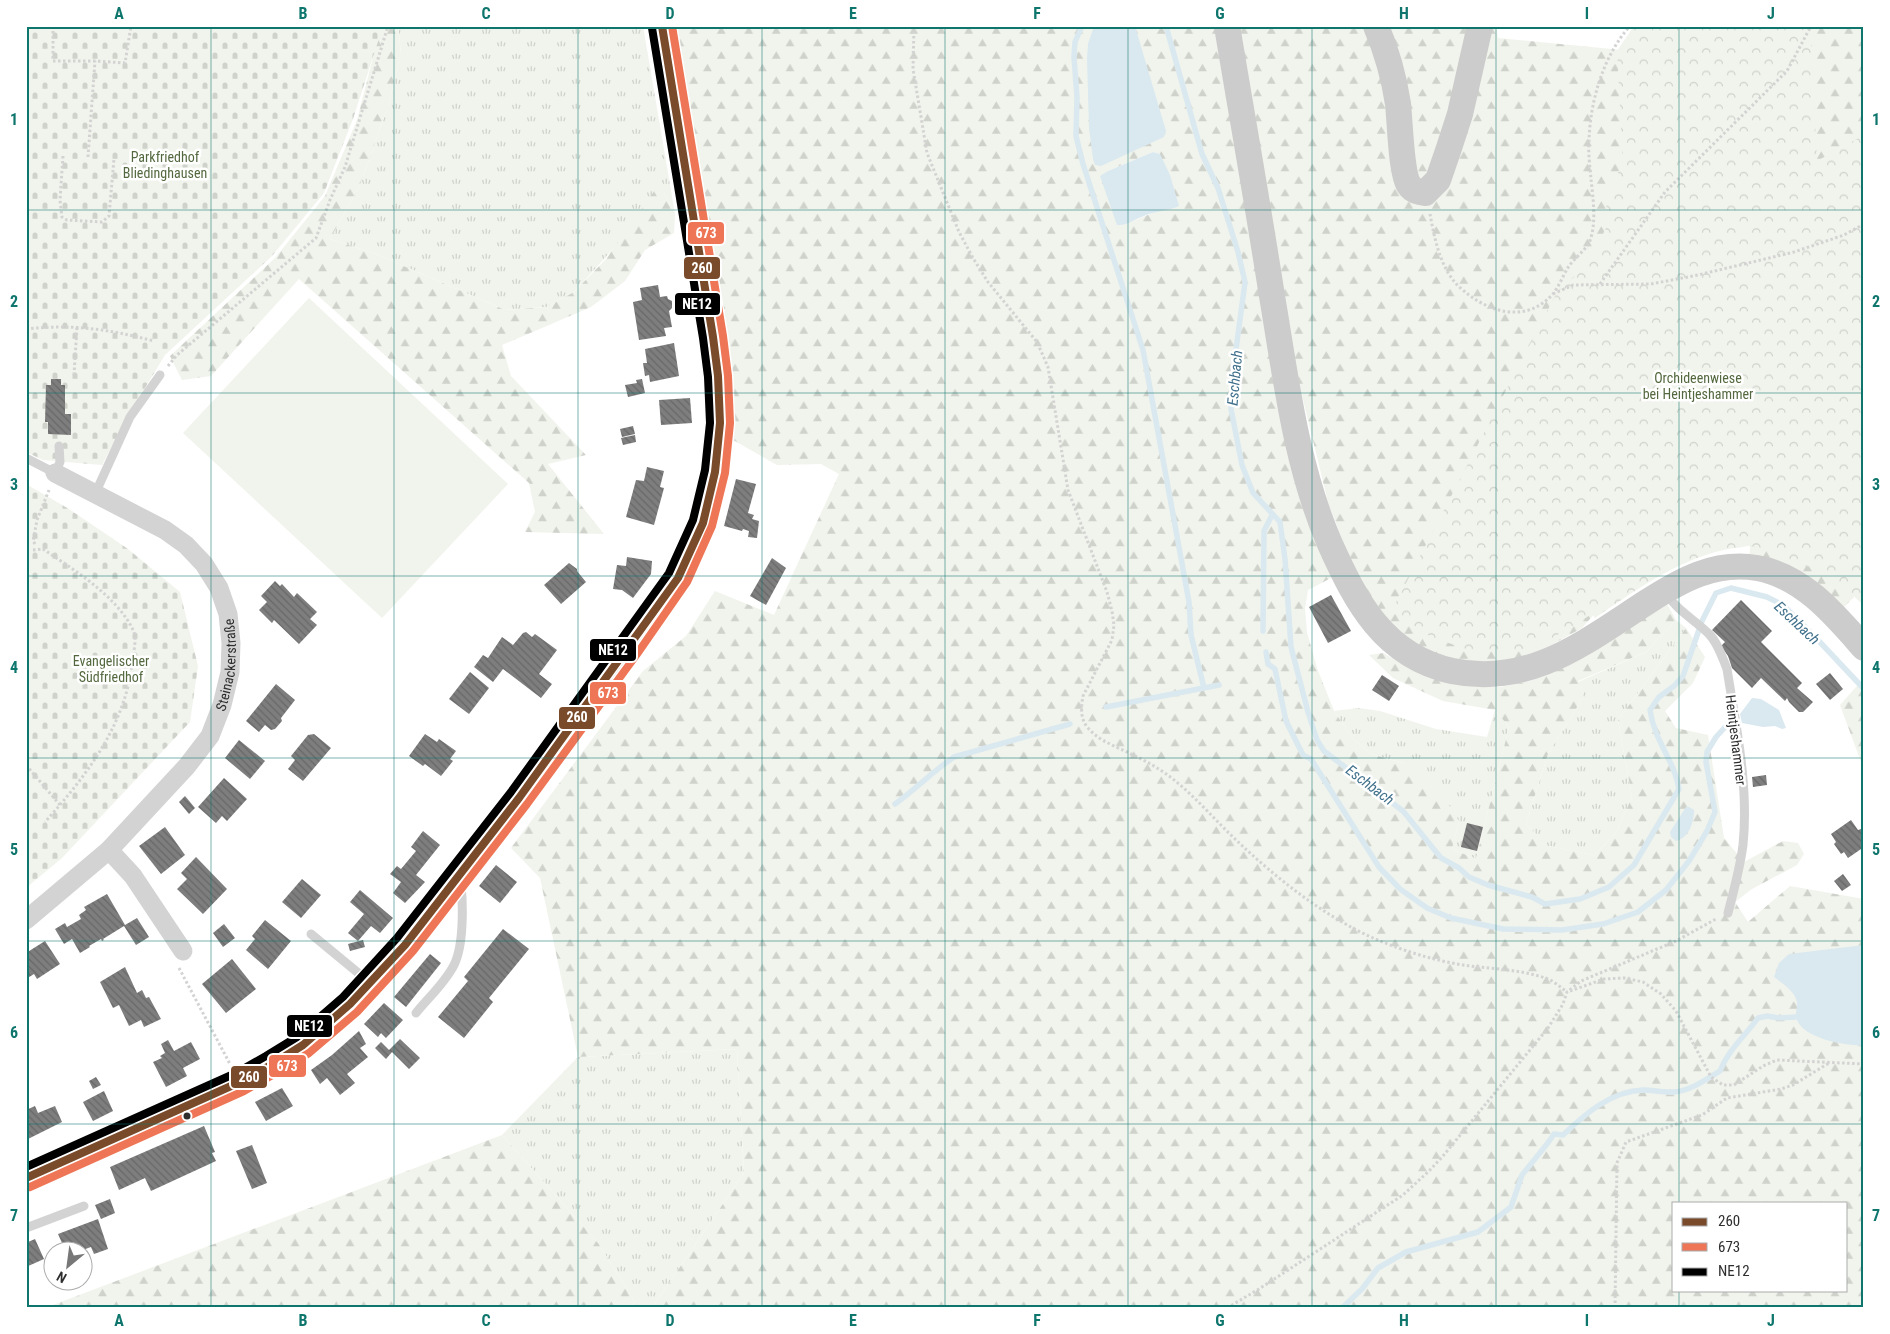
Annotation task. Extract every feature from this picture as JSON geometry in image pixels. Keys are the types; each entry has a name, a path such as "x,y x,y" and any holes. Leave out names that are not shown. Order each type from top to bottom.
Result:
{"main road":[{"path":"26,1178 240,1082 303,1045 350,1004 405,945 460,876 624,656 678,578 703,522 715,472 720,423 718,376 662,26"},
{"path":"1227,26 1279,340 1302,457 1317,510 1330,543 1357,597 1374,624 1390,640 1427,663 1465,674 1508,673 1532,668 1559,657 1664,591 1695,574 1718,567 1744,566 1766,570 1787,578 1814,596 1864,648"},
{"path":"1376,26 1392,72 1398,103 1404,172 1414,190 1426,193 1438,180 1452,140 1460,114 1480,26"}],"street":[{"name":"Steinackerstraße","path":"26,920 109,850 187,766 210,736 222,705 230,672 231,643 228,614 219,588 204,564 186,545 165,530 55,472"},
{"path":"109,850 134,876 183,951"}],"lane":[{"path":"95,494 130,417 160,375"},
{"path":"55,472 60,462 59,446"},
{"name":"Steinackerstraße","path":"26,458 55,472"},
{"name":"Heintjeshammer","path":"1664,591 1677,608 1707,632 1716,643 1726,669 1742,771 1743,845 1728,913"},
{"path":"416,1013 448,975 455,963 461,932 463,906 460,876"},
{"path":"310,934 370,983"},
{"path":"26,1228 84,1206"}],"path":[{"path":"53,26 53,60 125,64 131,26"},
{"path":"160,375 177,355 316,238 345,167 388,26"},
{"path":"914,26 913,69 927,152 959,232 973,258 988,282 1037,342 1046,361 1052,385 1068,490 1107,592 1112,611 1114,625 1112,640 1084,696 1081,706 1086,726 1095,736 1134,755 1182,786 1236,840 1265,865 1324,910 1354,929 1390,945 1441,961 1503,969 1546,978 1568,992"},
{"path":"1553,294 1569,266 1589,243 1594,215 1589,142 1596,92 1612,52 1630,26"},
{"path":"1600,284 1665,192 1787,71 1811,26"},
{"path":"88,157 95,61"},
{"path":"63,156 61,212 62,217 67,220 102,222 109,216 114,159"},
{"path":"1426,193 1435,240 1445,267 1459,287 1477,302 1506,313 1528,310 1543,303 1553,294 1573,285 1650,284 1698,276 1794,252 1844,235 1864,224"},
{"path":"26,329 57,326 76,327 114,331 154,341"},
{"path":"74,375 76,327"},
{"path":"35,544 33,542 37,520 55,472"},
{"path":"33,550 43,549 76,571 114,602 135,633 132,673 121,713 100,752 70,795 45,822"},
{"path":"26,765 60,806"},
{"path":"1227,1308 1378,1212 1403,1195 1429,1171 1548,1028 1568,992 1581,981 1676,941 1728,913"},
{"path":"1568,992 1604,979 1624,978 1643,982 1661,994 1676,1011 1711,1077 1723,1085 1734,1085 1763,1066 1777,1060 1864,1064"},
{"path":"185,979 229,1060"},
{"path":"1614,1308 1617,1163 1626,1142 1702,1115 1727,1098 1793,1086 1829,1063"}],"green space":[{"name":"Parkfriedhof Bliedinghausen","path":"26,26 383,26 353,119 324,193 272,256 165,355 128,416 102,465 43,460 26,452"},
{"path":"381,26 398,26 401,53 389,103 360,185 330,239 376,254 505,310 547,307 574,292 606,259 655,190 664,193 675,214 674,233 645,250 625,281 591,307 502,345 511,376 586,455 548,464 604,534 525,532 535,512 529,483 299,279 211,376 182,380 170,356 275,258 325,196 357,120"},
{"path":"398,26 643,26 675,214 664,193 574,292 547,307 505,310 376,254 330,239 360,185 389,103 401,53"},
{"path":"674,26 1218,26 1335,576 1308,590 1305,609 1307,632 1317,668 1334,711 1353,739 1371,754 1403,763 1442,794 1459,821 1452,849 1476,859 1509,727 1495,710 1443,701 1393,678 1369,655 1383,653 1415,671 1479,687 1500,687 1530,681 1565,667 1666,602 1676,620 1646,652 1578,681 1584,696 1548,754 1526,824 1548,846 1594,855 1616,833 1632,797 1618,720 1686,628 1705,657 1693,683 1665,711 1676,728 1708,735 1724,838 1744,862 1783,841 1798,843 1804,854 1797,865 1752,889 1735,902 1748,922 1790,886 1864,899 1864,1308 652,1308 744,1173 737,1049 578,1057 540,878 511,848 643,671 686,636 715,591 774,615 839,474 821,464 777,465 733,440 732,377","holes":["1153,152 1160,154 1155,212 1117,225 1108,171"]},
{"path":"1237,26 1496,26 1498,38 1653,53 1742,26 1864,26 1864,472 1610,596 1582,628 1526,659 1486,664 1444,659 1413,644 1372,605 1348,555 1328,502 1297,375"},
{"name":"Orchideenwiese bei Heintjeshammer","path":"1634,26 1810,26 1817,161 1864,135 1864,606 1833,576 1790,560 1788,562 1760,548 1746,546 1715,552 1679,566 1644,585 1595,618 1592,614 1539,646 1507,652 1472,651 1431,637 1392,610 1556,294 1592,256 1607,226 1606,197 1623,163 1617,51"},
{"path":"309,298 508,484 382,618 183,433"},
{"name":"Evangelischer Südfriedhof","path":"26,484 69,509 128,549 180,592 198,666 190,722 62,858 26,888"},
{"path":"1752,532 1860,591 1841,610 1749,558"},
{"path":"1676,620 1686,628 1618,720 1632,797 1616,833 1594,855 1547,846 1526,824 1548,754 1584,696 1578,682 1646,652"},
{"path":"1864,678 1864,770 1840,705"},
{"path":"1359,708 1380,711 1436,729 1487,737 1495,710 1509,727 1476,859 1452,849 1459,821 1403,763 1371,754 1353,739 1334,711"},
{"path":"737,1049 744,1173 652,1308 639,1308 598,1243 502,1135 578,1057"},
{"path":"502,1135 598,1243 639,1308 45,1308 87,1292 92,1292 92,1290"}],"shaded area":[{"path":"1094,26 1135,26 1166,131 1164,137 1101,166 1095,165 1093,159 1089,128 1087,58 1088,44"},
{"path":"1153,152 1160,154 1170,175 1179,206 1117,225 1100,176"},
{"path":"1752,698 1761,699 1779,710 1786,728 1782,729 1775,726 1763,727 1742,723 1740,714"},
{"path":"1686,807 1694,810 1692,824 1684,837 1676,841 1671,837 1670,832"},
{"path":"1864,945 1864,1046 1835,1042 1806,1031 1796,1017 1797,1004 1794,994 1774,977 1779,963 1789,954"}],"building":[{"path":"658,285 660,297 667,296 672,301 672,308 669,311 672,327 664,328 666,336 639,340 633,302 642,300 640,288"},
{"path":"674,343 679,376 650,382 649,375 645,376 643,363 647,363 645,349"},
{"path":"51,379 61,379 61,385 65,385 65,414 71,414 71,435 48,434 48,422 45,422 46,385 51,385"},
{"path":"642,379 645,393 628,397 625,385 637,383 636,380"},
{"path":"690,398 692,423 661,425 659,400"},
{"path":"633,426 635,434 622,437 620,429"},
{"path":"635,435 636,442 623,445 621,438"},
{"path":"647,467 664,471 660,487 664,488 654,525 626,517 636,480 644,481"},
{"path":"736,479 756,484 748,513 754,515 752,519 759,521 757,538 748,537 749,531 724,526"},
{"path":"627,557 652,561 651,574 633,598 622,590 613,589 617,565 626,566"},
{"path":"772,558 786,568 766,605 750,596"},
{"path":"569,563 577,569 586,582 561,604 544,585"},
{"path":"275,581 280,586 282,584 294,597 297,593 317,612 310,619 317,625 299,644 274,620 272,623 259,610 267,602 261,596"},
{"path":"1331,595 1351,631 1328,643 1309,607"},
{"path":"1741,600 1772,631 1761,642 1802,683 1797,688 1813,702 1803,712 1799,712 1787,698 1785,701 1761,678 1752,688 1732,668 1728,656 1721,646 1725,642 1712,630"},
{"path":"526,632 532,637 535,634 557,650 539,674 552,684 541,698 503,669 493,682 474,667 483,655 488,658 502,637 513,645"},
{"path":"470,672 489,688 469,714 449,699"},
{"path":"1830,673 1843,689 1830,700 1816,684"},
{"path":"1382,675 1399,686 1389,701 1372,690"},
{"path":"276,684 295,700 275,729 271,730 265,725 259,732 246,721"},
{"path":"314,734 331,748 303,781 288,769 295,760 291,756 308,735"},
{"path":"425,734 437,742 439,739 456,751 450,759 453,761 441,776 425,764 423,766 409,756"},
{"path":"239,740 265,761 250,779 225,758"},
{"path":"1766,775 1767,785 1753,787 1752,777"},
{"path":"224,778 247,799 227,821 222,816 216,823 198,807"},
{"path":"185,796 195,808 189,814 179,802"},
{"path":"1851,820 1858,830 1861,829 1864,832 1864,847 1848,858 1844,852 1841,854 1834,844 1836,842 1831,834"},
{"path":"1467,823 1483,827 1477,851 1461,847"},
{"path":"165,827 185,855 161,874 139,846"},
{"path":"423,831 440,845 416,875 425,882 405,903 393,893 401,882 390,874 397,866 401,869 416,851 411,847"},
{"path":"196,857 227,889 203,914 177,889 187,879 181,873"},
{"path":"496,865 517,882 500,903 479,886"},
{"path":"1843,874 1851,885 1842,891 1834,881"},
{"path":"302,879 321,895 301,918 282,902"},
{"path":"360,890 393,918 380,933 371,926 358,941 348,933 364,914 350,902"},
{"path":"107,894 125,925 137,918 149,937 136,945 124,926 80,953 72,939 64,944 55,929 65,923 67,927 81,919 79,915 86,910 84,907"},
{"path":"265,920 291,941 268,969 246,950 255,939 252,936"},
{"path":"224,924 235,938 223,947 213,933"},
{"path":"503,929 529,949 489,998 493,1002 464,1038 438,1017 468,981 464,977"},
{"path":"363,940 365,947 350,951 348,944"},
{"path":"45,941 60,964 37,979 34,974 26,979 26,953"},
{"path":"430,954 441,963 406,1007 394,997"},
{"path":"232,959 256,989 226,1013 202,984"},
{"path":"125,967 137,993 142,990 146,998 149,997 161,1019 144,1027 141,1020 129,1026 119,1005 113,1008 100,982"},
{"path":"384,1003 403,1020 386,1038 381,1033 378,1037 364,1024"},
{"path":"359,1031 366,1044 360,1048 368,1057 347,1074 355,1083 340,1095 327,1078 320,1084 311,1070 332,1055"},
{"path":"400,1039 420,1058 409,1069 392,1052 386,1059 375,1048 381,1042 389,1050"},
{"path":"168,1040 174,1051 191,1042 200,1059 183,1068 187,1076 166,1087 153,1062 162,1058 160,1056 165,1053 161,1044"},
{"path":"96,1077 101,1085 93,1089 89,1081"},
{"path":"282,1088 293,1106 266,1121 255,1102"},
{"path":"104,1091 113,1111 93,1121 83,1102"},
{"path":"35,1106 38,1113 55,1106 62,1122 26,1140 26,1110"},
{"path":"204,1126 215,1152 212,1153 216,1161 151,1191 145,1178 119,1190 110,1167"},
{"path":"252,1145 267,1183 252,1189 236,1151"},
{"path":"110,1199 115,1213 101,1219 95,1205"},
{"path":"98,1219 108,1249 94,1254 92,1242 62,1242 58,1234"},
{"path":"26,1239 28,1242 35,1239 42,1255 42,1260 26,1267"}],"waterway":[{"path":"1082,26 1075,42 1074,57 1077,97 1076,136 1083,164 1143,350 1189,602 1191,635 1204,688"},
{"name":"Eschbach","path":"1166,26 1202,154 1218,188 1238,252 1245,282 1233,372 1231,409 1242,465 1253,493 1280,522 1285,559 1291,647 1308,712 1317,740 1324,751 1403,811 1441,858 1459,868 1469,877 1488,885 1532,897 1545,904 1580,899 1609,887 1634,865 1679,789 1677,779 1652,721 1650,710 1659,697 1674,686 1683,676 1702,621 1716,593 1731,588 1767,597 1783,605 1864,689"},
{"path":"1263,631 1264,531 1272,515"},
{"path":"1266,652 1268,664 1275,669 1286,721 1303,755 1311,759 1379,867 1400,889 1427,908 1451,918 1503,929 1562,930 1603,924 1638,912 1666,890 1689,861 1707,831 1715,812 1706,762 1707,752 1716,737 1727,725"},
{"path":"1106,707 1219,685"},
{"path":"895,804 954,757 1070,724"},
{"path":"1342,1308 1362,1289 1378,1268 1406,1252 1478,1232 1511,1207 1522,1175 1554,1134 1563,1135 1599,1105 1620,1094 1631,1091 1674,1092 1692,1087 1720,1071 1732,1050 1758,1018 1767,1016 1779,1018 1796,1017"}],"transit line":[{"name":"260","path":"26,1178 240,1082 303,1045 350,1004 405,945 519,798 678,578 703,523 715,472 720,423 718,376 713,337 662,26"},
{"name":"673","path":"30,1187 244,1091 309,1053 357,1012 413,951 527,804 637,654 687,582 712,526 725,473 730,423 728,376 723,336 672,26"},
{"name":"NE12","path":"26,1167 236,1073 297,1037 343,997 397,938 511,792 669,573 693,520 705,470 710,423 708,377 703,338 652,28"}]}
